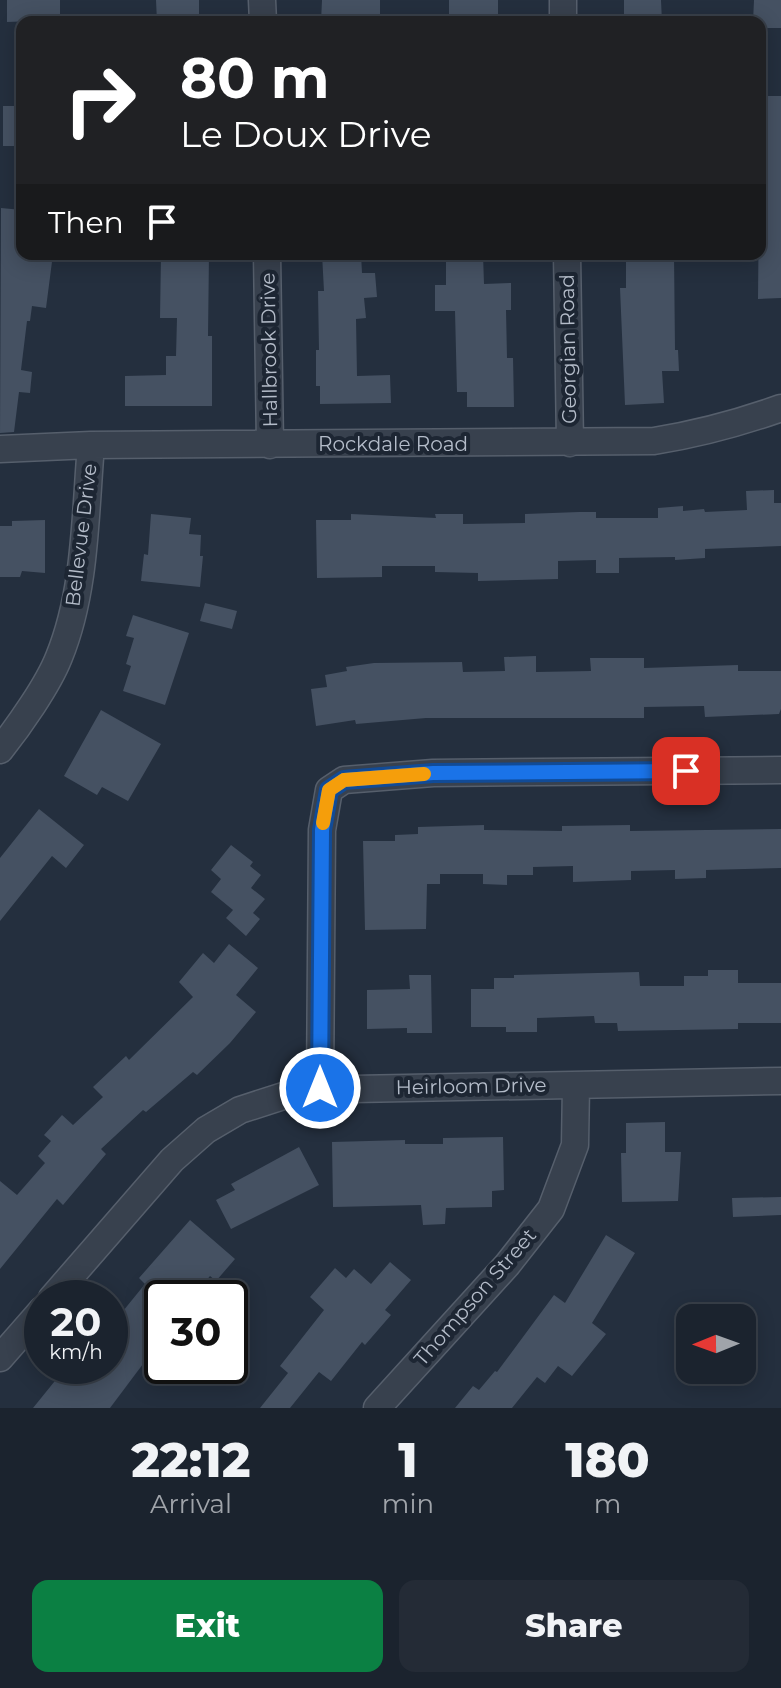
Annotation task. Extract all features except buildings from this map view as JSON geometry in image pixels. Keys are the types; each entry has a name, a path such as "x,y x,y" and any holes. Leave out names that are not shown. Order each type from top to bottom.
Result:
{"street":[{"name":"Hallbrook Drive","path":"267,260 270,445"},
{"name":"Georgian Road","path":"567,260 570,443"},
{"name":"Rockdale Road","path":"0,449 91,445 654,441 735,425 781,408"},
{"name":"Bellevue Drive","path":"0,750 59,659 72,616 81,570 91,445"},
{"path":"320,1088 322,830 329,790 344,780 433,773 781,770"},
{"name":"Heirloom Drive","path":"68,1280 172,1160 206,1130 240,1110 302,1090 781,1081"},
{"name":"Thompson Street","path":"377,1408 507,1265 551,1209 575,1145 576,1085"},
{"path":"0,1358 24,1331"}],"slow traffic":[{"path":"323,823 329,790 344,780 424,774"}],"route":[{"path":"320,1088 322,830 329,790 344,780 433,773 686,771"}]}
